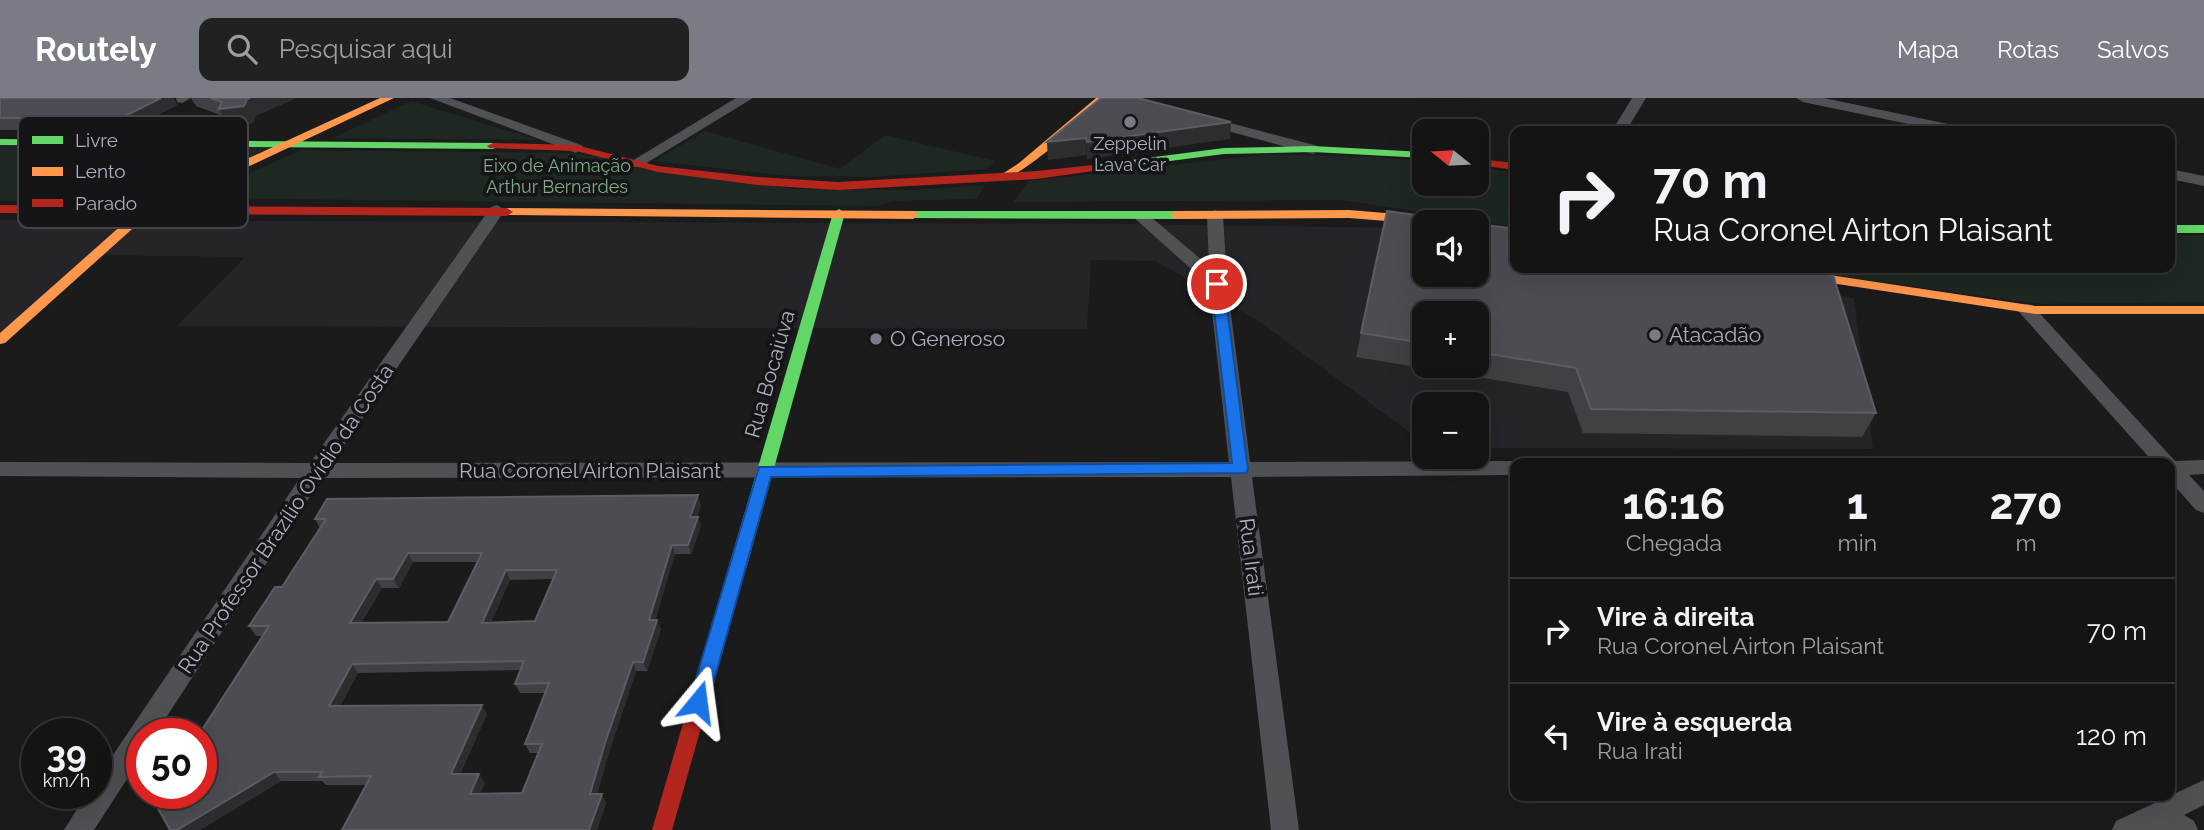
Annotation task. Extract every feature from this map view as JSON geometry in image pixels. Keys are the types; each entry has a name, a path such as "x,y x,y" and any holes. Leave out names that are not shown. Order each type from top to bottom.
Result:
{"main road":[{"path":"248,164 389,98"},
{"path":"1002,192 1023,165 1102,98"},
{"path":"0,142 18,142"},
{"path":"248,144 576,148 635,164 757,181 1002,192"},
{"path":"960,213 1037,175 1196,153 1312,149 1412,154"},
{"path":"1489,164 1510,166"},
{"path":"1002,192 1019,216"},
{"path":"0,209 18,209"},
{"path":"248,210 960,213 1019,216 1349,214 1412,219"},
{"name":"Rua Bocaiúva","path":"662,830 839,213"},
{"path":"0,340 126,228"},
{"path":"2175,229 2204,229"},
{"path":"1792,273 2026,309 2204,310"}],"street":[{"path":"437,98 576,148"},
{"path":"635,164 746,98"},
{"path":"1622,126 1639,98"},
{"path":"1802,98 1938,126"},
{"path":"1184,115 1312,149"},
{"path":"2175,175 2204,181"},
{"name":"Rua Professor Brazílio Ovídio da Costa","path":"78,830 317,469 497,211"},
{"path":"1139,215 1217,284"},
{"name":"Rua Irati","path":"1215,215 1217,284 1285,830"},
{"path":"2026,309 2162,458"},
{"path":"2175,466 2204,467"},
{"path":"1492,468 1510,482"},
{"name":"Rua Coronel Airton Plaisant","path":"0,469 764,471 1510,468"},
{"path":"2175,473 2204,505"},
{"path":"2126,830 2204,792"},
{"path":"2160,814 2184,830"}],"shaded area":[{"path":"0,220 18,220 18,228 248,228 248,221 1122,224 1404,228 1412,247 1412,287 1489,287 1489,273 1510,269 1510,273 1696,273 1854,298 1873,449 1489,448 1489,392 1412,392 1412,434 1259,321 1156,261 1091,260 1087,329 177,326 245,257 90,255 0,335"}],"green space":[{"path":"411,101 538,140 333,138"},
{"path":"705,131 840,169 885,135 995,161 986,169 872,177 790,176 654,161"},
{"path":"0,145 18,145 18,201 0,201"},
{"path":"248,146 279,146 248,159"},
{"name":"Eixo de Animação Arthur Bernardes","path":"301,150 573,153 795,189 912,190 985,185 977,199 893,201 877,206 248,199 248,174"},
{"path":"1269,154 1379,157 1412,161 1412,196 1489,196 1489,169 1510,171 1510,226 1489,223 1489,210 1412,211 1342,200 1013,202 1029,181"},
{"path":"2175,235 2204,235 2204,302 2040,304 1817,273 2175,273"}],"building":[{"path":"0,98 161,98 125,116 0,118"},
{"path":"211,98 250,98 244,106 219,109 222,102"},
{"path":"1101,98 1138,98 1231,122 1087,142 1086,138 1047,142"},
{"name":"Atacadão","path":"1387,211 1412,214 1412,287 1489,287 1489,226 1510,228 1510,273 1833,275 1876,413 1591,409 1576,368 1489,354 1489,301 1412,301 1412,341 1361,333"},
{"path":"698,495 690,517 698,517 688,545 672,545 649,620 657,620 643,662 633,662 605,743 590,794 602,794 589,830 342,830 371,776 319,777 322,772 274,772 217,806 217,718 210,718 269,626 249,626 275,587 282,587 326,519 315,519 327,499","holes":["408,553 482,553 448,622 350,623 376,579 393,579","506,570 557,570 535,621 482,623","524,661 515,684 549,683 525,744 542,744 522,793 470,794 479,774 451,774 482,705 329,706 352,664"]},
{"path":"158,809 212,809 177,830 170,830"}],"traffic: fast":[{"path":"0,142 18,142"},
{"path":"248,144 493,146"},
{"path":"1093,168 1224,151 1313,149 1412,154"},
{"path":"737,569 839,213"},
{"path":"913,215 1176,215"},
{"path":"2175,229 2204,229"}],"traffic: slow":[{"path":"248,163 389,98"},
{"path":"1003,178 1023,165 1102,98"},
{"path":"507,212 913,215"},
{"path":"1176,215 1349,214 1412,219"},
{"path":"0,340 126,228"},
{"path":"1792,273 2035,310 2204,310"}],"traffic: jam":[{"path":"493,146 576,148 658,169 757,181 838,186 1037,175 1093,168"},
{"path":"1489,164 1510,166"},
{"path":"0,209 18,209"},
{"path":"248,210 507,212"},
{"path":"662,830 737,569"}],"place":[{"name":"Zeppelin Lava Car","path":"1130,122"},
{"name":"Atacadão","path":"1655,335"},
{"name":"O Generoso","path":"876,339"}],"route":[{"path":"698,702 764,471 1240,469 1217,284"}]}
